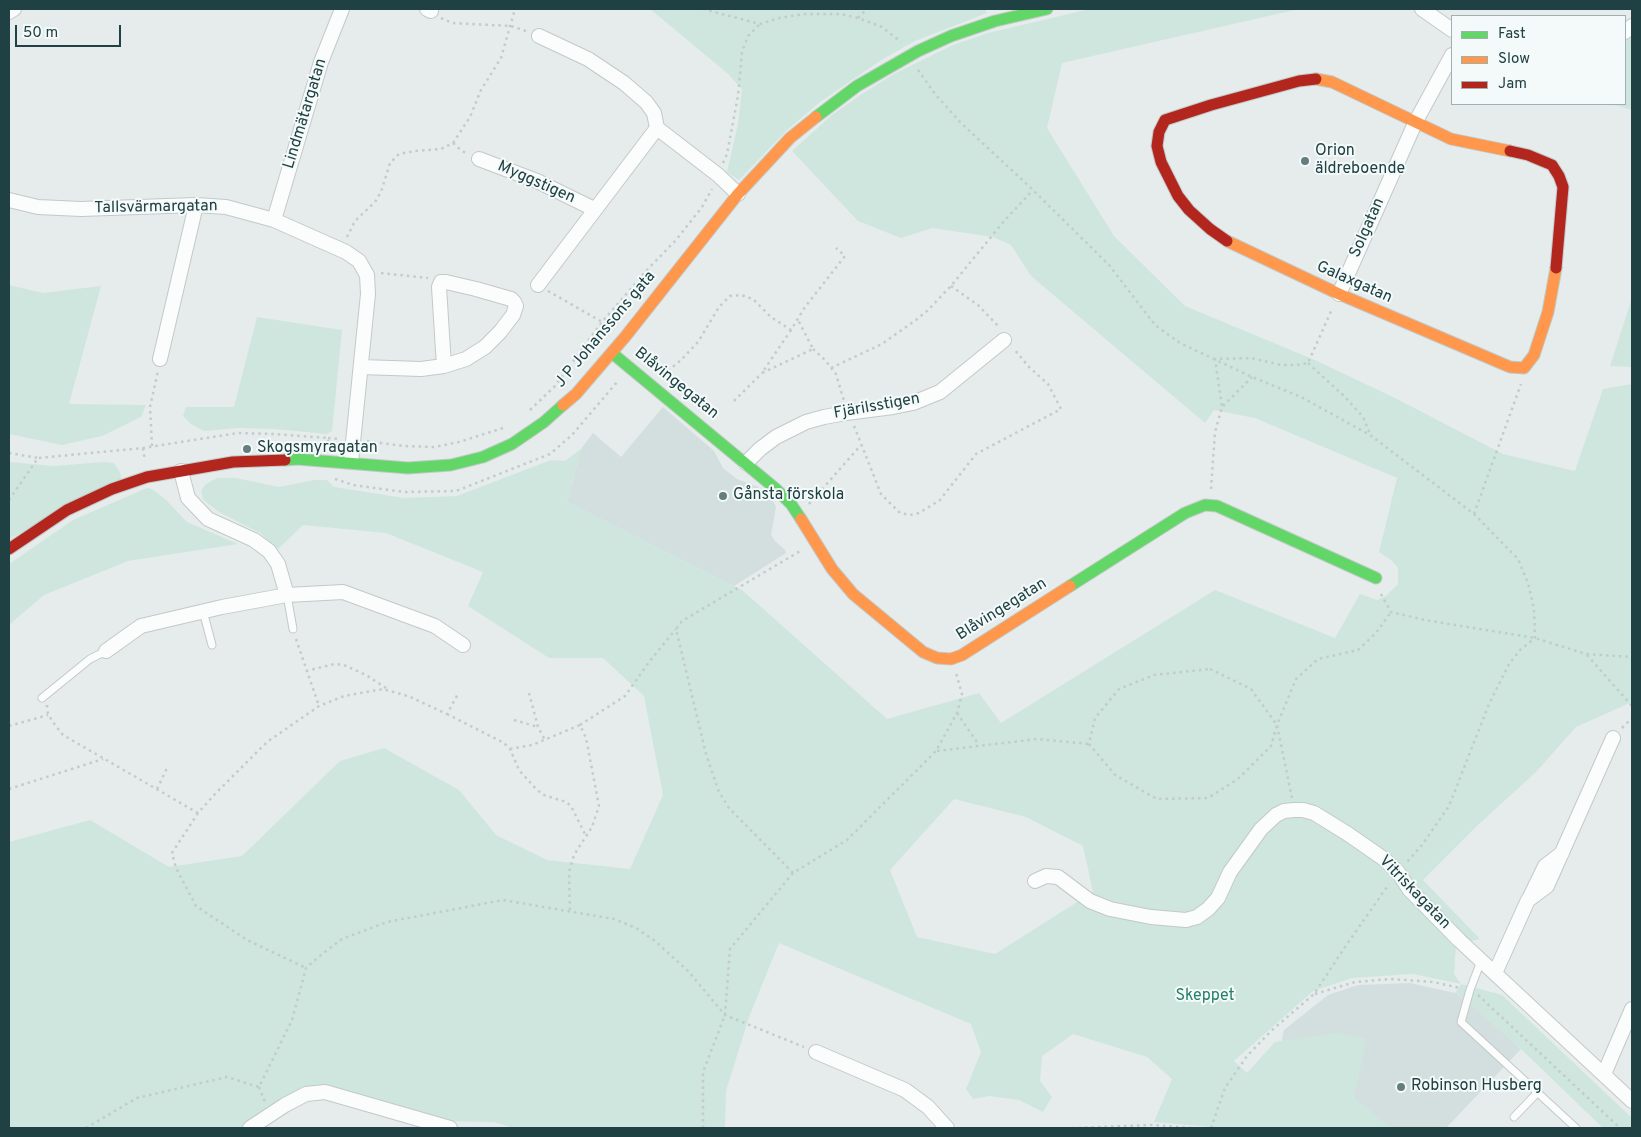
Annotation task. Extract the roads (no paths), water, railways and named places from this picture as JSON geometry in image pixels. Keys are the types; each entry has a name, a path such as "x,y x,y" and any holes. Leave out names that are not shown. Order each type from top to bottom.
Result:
{"street":[{"path":"9,12 14,9"},
{"name":"Lindmätargatan","path":"274,220 321,62 342,9"},
{"name":"J P Johanssons gata","path":"9,549 67,510 112,489 148,477 233,462 297,459 408,468 451,465 483,457 512,444 544,422 576,394 612,353 738,194 790,138 857,86 891,66 951,36 995,21 1048,9"},
{"path":"1422,9 1451,29"},
{"path":"539,36 588,59 624,83 646,102 654,113 657,128 718,175 738,194"},
{"name":"Solgatan","path":"1339,294 1416,121 1451,57"},
{"name":"Galaxgatan","path":"1316,79 1332,82 1416,121 1450,139 1528,155 1542,160 1552,166 1559,176 1563,186 1555,280 1548,312 1534,356 1524,368 1510,367 1339,294 1228,242 1189,210 1170,181 1161,162 1157,146 1165,120 1300,81 1316,79"},
{"name":"Myggstigen","path":"538,285 657,128"},
{"name":"Myggstigen","path":"479,158 537,181 594,210"},
{"name":"Tallsvärmargatan","path":"9,200 38,207 81,209 196,205 226,206 274,220 346,252 359,261 367,275 368,294 351,462"},
{"path":"160,359 196,205"},
{"path":"361,367 422,369 444,366 466,359 485,347 513,315 516,306 511,299 441,282 439,287 444,366"},
{"name":"Fjärilsstigen","path":"746,463 760,449 790,429 824,417 893,407 913,403 935,395 1004,340"},
{"name":"Blåvingegatan","path":"612,353 746,463 791,504 832,569 853,594 923,652 937,658 951,659 962,655 1185,512 1195,508 1217,506 1376,578"},
{"path":"181,471 188,498 208,519 254,540 269,550 278,564 287,595"},
{"path":"106,651 141,626 203,611 287,595 343,592 435,626 463,645"},
{"path":"1495,973 1528,900 1548,886 1612,738"},
{"name":"Vitriskagatan","path":"1035,881 1046,876 1058,877 1090,901 1110,909 1176,920 1197,917 1218,898 1230,872 1261,829 1276,815 1284,811 1294,810 1314,813 1384,859 1398,872 1409,889 1481,961 1632,1101"},
{"path":"1604,1074 1632,1009"},
{"path":"816,1052 905,1090 928,1107 947,1128"},
{"path":"250,1128 306,1094 324,1092 450,1128"}],"lane":[{"path":"287,595 293,629"},
{"path":"203,611 212,645"},
{"path":"44,697 90,658 106,651"},
{"path":"1481,961 1461,1022 1576,1128"},
{"path":"1514,1117 1537,1093"}],"place":[{"name":"Orion äldreboende","path":"1305,161"},
{"name":"Skogsmyragatan","path":"247,449"},
{"name":"Gånsta förskola","path":"723,496"},
{"name":"Robinson Husberg","path":"1401,1087"}],"park label":[{"name":"Skeppet","path":"1205,997"}]}
